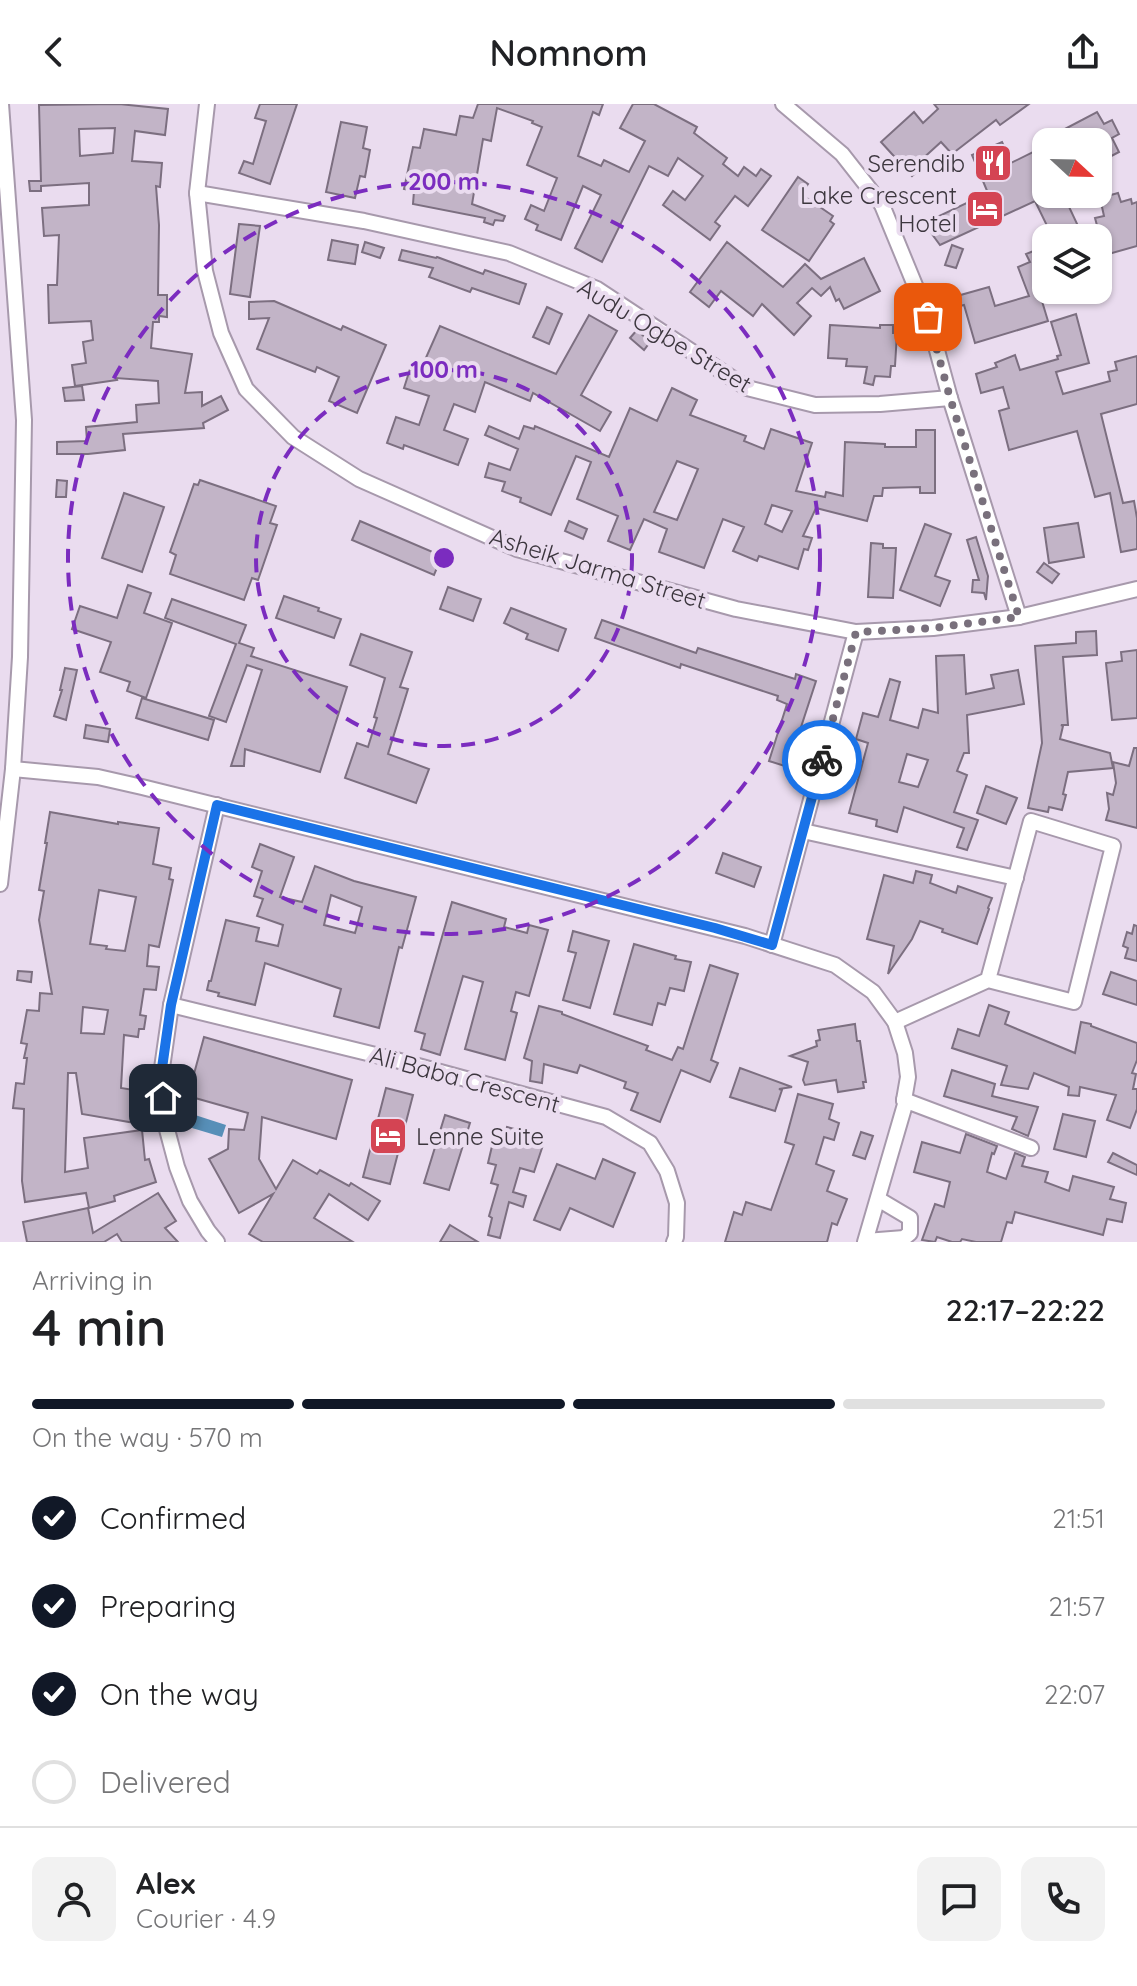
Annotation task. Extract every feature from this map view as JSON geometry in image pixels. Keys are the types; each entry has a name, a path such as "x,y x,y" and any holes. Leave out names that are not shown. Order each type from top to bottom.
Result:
{"street":[{"path":"0,884 13,769 20,657 24,420 1,104"},
{"name":"Asheik Jarma Street","path":"207,104 197,193 205,271 221,333 246,389 293,437 359,479 517,549 736,609 856,632 933,628 1019,617 1137,589"},
{"path":"783,104 842,154 882,205 928,317 950,398 1019,617"},
{"name":"Audu Ogbe Street","path":"197,193 364,221 509,253 597,289 747,388 815,405 950,398"},
{"path":"772,945 856,632"},
{"path":"13,769 98,777 217,805 715,928 835,965 873,992 895,1022 905,1053 908,1077 906,1101 878,1199 866,1242 904,1238 910,1233 910,1218 878,1199"},
{"path":"217,805 171,1005 161,1075 165,1122 177,1167 190,1201 217,1242"},
{"path":"895,1022 988,980 1074,1002 1113,846 1031,821 988,980"},
{"path":"803,831 1016,878"},
{"name":"Ali Baba Crescent","path":"171,1005 396,1060 606,1117 650,1143 667,1171 677,1203 674,1242"},
{"path":"904,1100 1031,1148"}],"water":[{"path":"195,1115 226,1125 222,1137 192,1128"}],"building":[{"path":"119,104 168,109 165,135 135,131 132,161 162,163 160,187 156,186 158,295 167,295 167,317 159,316 159,322 153,322 151,348 192,354 185,393 202,392 202,406 221,396 228,410 203,423 204,428 123,434 125,450 57,454 57,442 87,441 86,427 137,422 136,405 159,403 158,381 116,378 75,386 72,365 86,363 83,342 93,340 91,321 49,323 48,285 57,285 59,235 44,236 42,208 89,205 89,183 41,186 41,191 30,191 29,181 41,181 39,105","holes":["115,128 113,153 80,156 79,129"]},
{"path":"260,104 297,104 270,184 239,173 244,161 253,164 266,121 255,118"},
{"path":"478,104 603,104 599,115 593,112 578,156 601,166 604,160 629,172 645,141 620,128 633,104 654,104 697,127 694,133 727,158 723,164 738,176 744,167 756,176 761,169 771,176 748,206 735,196 715,222 720,226 710,240 663,205 673,191 685,200 703,176 678,158 668,176 649,166 602,262 575,248 601,195 583,186 561,240 536,230 538,225 525,219 531,205 544,211 557,178 527,165 542,127 497,108 491,141 483,139 472,204 505,216 503,221 495,220 493,225 484,222 485,218 413,204 414,191 404,189 413,147 420,148 424,129 456,135 460,116 473,118"},
{"path":"934,104 1029,104 1000,125 996,120 952,154 941,142 919,162 923,166 912,176 881,142 914,112 923,123 938,109"},
{"path":"1097,112 1104,124 1112,120 1119,134 1112,138 1112,128 1067,128"},
{"path":"341,122 367,127 363,148 370,150 365,177 360,176 355,198 326,192"},
{"path":"1112,138 1119,152 1112,156"},
{"path":"1002,142 1011,163 1032,152 1032,202 940,245 926,226 939,216 988,193 972,155"},
{"path":"798,177 808,184 801,194 833,216 830,221 834,224 809,261 762,230"},
{"path":"1118,193 1121,202 1131,199 1132,204 1137,202 1137,246 1112,253 1112,224 1097,224 1095,218 1104,216 1102,208 1112,208 1112,195"},
{"path":"1038,208 1070,208 1077,224 1046,224"},
{"path":"239,224 260,226 250,297 230,294"},
{"path":"332,240 358,245 355,264 328,260"},
{"path":"365,242 384,248 380,258 362,252"},
{"path":"727,242 783,287 805,264 821,279 864,258 880,291 844,309 839,299 836,301 830,287 821,296 812,288 797,303 811,316 794,335 762,304 753,316 721,291 709,307 690,292"},
{"path":"952,245 963,249 956,268 945,265"},
{"path":"402,250 437,257 483,274 485,270 526,284 519,304 472,288 470,292 429,277 433,268 399,260"},
{"path":"1032,252 1032,304 1043,304 1048,321 975,343 964,305 960,306 957,296 989,287 995,306 1029,296 1018,267 1030,262 1026,254"},
{"path":"274,301 341,330 343,326 386,345 357,413 329,401 339,377 317,367 315,372 257,349 269,318 249,319 249,302"},
{"path":"547,307 562,314 549,344 533,337"},
{"path":"1076,314 1089,363 1056,372 1063,394 1110,381 1108,372 1117,370 1115,362 1137,356 1137,404 1101,414 1123,503 1134,501 1137,549 1121,552 1110,493 1095,497 1077,431 1009,450 999,411 1009,408 1003,387 981,393 976,374 997,367 995,363 1015,355 1020,370 1058,359 1057,356 1061,355 1051,322"},
{"path":"589,315 617,331 581,395 611,412 600,431 533,393 530,401 485,382 475,412 454,404 444,430 468,439 458,465 404,445 403,449 387,443 396,417 419,425 429,396 404,388 411,366 421,369 440,326 556,374"},
{"path":"830,325 880,328 880,325 893,325 893,333 897,333 895,366 891,366 890,377 875,376 873,385 864,383 867,367 846,366 847,359 828,358"},
{"path":"637,330 650,342 644,350 630,338"},
{"path":"82,386 84,400 65,401 63,388"},
{"path":"672,388 697,400 690,415 746,436 744,441 764,449 771,429 812,443 796,491 825,497 826,492 843,496 845,442 916,447 916,430 935,430 935,493 920,493 920,487 883,488 882,496 874,496 867,521 816,508 803,536 812,538 808,550 804,549 798,569 759,556 757,561 733,551 744,527 723,519 704,568 659,552 667,529 644,519 630,550 608,541 618,516 577,499 591,462 576,456 551,515 502,491 505,482 485,477 489,463 510,470 518,449 485,435 489,426 519,439 524,426 534,429 535,426 609,457 630,408 657,421","holes":["677,461 698,469 677,520 654,512","772,505 792,511 782,532 765,524"]},
{"path":"57,480 67,481 66,497 56,497"},
{"path":"200,480 276,506 270,523 277,525 258,580 252,578 244,600 170,574 176,555 170,552 194,484 198,485"},
{"path":"124,493 164,507 142,572 102,558"},
{"path":"360,521 442,556 434,575 352,540"},
{"path":"569,521 587,529 583,539 565,531"},
{"path":"1078,523 1084,557 1049,563 1044,528"},
{"path":"925,524 951,534 935,576 950,581 940,606 900,590"},
{"path":"976,537 988,576 986,600 984,593 972,592 973,580 979,580 967,540"},
{"path":"871,543 883,544 883,548 896,548 893,598 868,597"},
{"path":"1044,563 1059,574 1052,583 1037,572"},
{"path":"128,585 151,593 144,613 172,623 146,698 127,691 130,682 100,672 111,642 72,629 80,606 117,618"},
{"path":"448,587 481,599 473,621 440,609"},
{"path":"284,596 341,619 334,638 276,618"},
{"path":"172,599 246,625 239,643 254,648 251,656 347,687 320,772 245,749 244,766 231,766 262,670 247,665 226,722 209,716 236,644 165,618"},
{"path":"511,608 566,629 558,651 526,639 528,634 504,623"},
{"path":"602,620 696,653 698,648 795,679 796,674 816,681 788,767 769,761 787,704 777,700 778,696 681,664 680,668 595,638"},
{"path":"1096,631 1097,655 1063,657 1068,725 1061,725 1060,739 1110,753 1113,768 1068,772 1062,810 1049,807 1048,812 1028,808 1042,743 1035,646 1076,643 1076,632"},
{"path":"361,634 412,652 400,687 408,689 388,754 429,769 416,803 345,778 357,743 368,747 385,678 350,665"},
{"path":"1137,650 1137,718 1112,720 1106,663 1122,661 1121,652"},
{"path":"964,655 966,694 994,688 991,675 1018,670 1024,704 967,715 969,753 964,753 957,771 967,775 954,812 978,820 967,850 957,847 964,828 904,807 897,832 876,826 877,820 849,813 868,743 856,739 863,713 878,717 890,679 900,682 890,720 918,728 923,709 938,713 936,656","holes":["907,754 928,760 918,787 899,782"]},
{"path":"65,668 77,670 66,720 54,716"},
{"path":"142,698 214,720 208,740 136,718"},
{"path":"86,725 110,729 108,742 84,738"},
{"path":"1134,748 1137,748 1137,828 1106,820 1109,809 1107,793 1113,795 1116,783 1113,762 1129,766"},
{"path":"986,786 1017,798 1006,824 977,813"},
{"path":"50,812 159,828 153,864 171,868 169,879 173,880 159,947 149,945 147,966 159,967 156,990 144,989 140,1015 146,1016 144,1029 139,1029 138,1037 124,1035 121,1088 140,1091 135,1123 82,1114 76,1073 68,1073 65,1172 88,1168 84,1138 142,1130 145,1160 149,1159 156,1182 114,1196 115,1201 89,1208 86,1193 25,1202 22,1181 24,1109 13,1108 16,1083 24,1084 27,1044 21,1043 27,1010 39,1011 40,993 52,994 39,920 44,891 39,890","holes":["99,890 136,897 125,951 90,944","83,1007 108,1010 104,1034 81,1033"]},
{"path":"260,844 294,857 280,897 302,902 315,866 354,881 416,897 402,948 399,947 379,1028 334,1016 341,989 265,963 255,1005 218,996 219,993 207,990 226,920 259,928 256,941 278,946 283,925 257,916 263,899 254,896 262,871 252,867","holes":["331,895 362,907 355,933 324,925"]},
{"path":"723,853 761,867 754,887 716,873"},
{"path":"916,871 932,875 930,883 956,893 958,886 992,898 977,944 920,921 912,939 888,974 894,946 867,939 884,875 913,883"},
{"path":"452,902 506,919 504,927 527,933 529,925 548,930 529,996 516,992 511,1011 517,1013 505,1060 465,1049 483,982 463,976 440,1055 421,1049 425,1034 415,1031"},
{"path":"1134,925 1137,926 1137,961 1125,958 1128,948 1123,946 1127,932 1132,934"},
{"path":"573,931 609,941 590,1008 563,1000 576,953 568,951"},
{"path":"634,944 691,962 684,991 670,988 665,1005 658,1003 652,1025 614,1014"},
{"path":"710,965 738,974 711,1060 718,1063 710,1082 681,1070 660,1122 631,1110 638,1093 624,1088 626,1082 580,1065 577,1073 544,1064 542,1083 530,1081 532,1061 524,1058 539,1006 648,1046 646,1050 672,1060 678,1047 683,1049"},
{"path":"18,971 32,972 31,982 17,980"},
{"path":"1111,972 1137,981 1137,1005 1103,994"},
{"path":"989,1005 1009,1012 1005,1024 1075,1053 1081,1022 1137,1043 1137,1060 1132,1073 1136,1074 1133,1089 1137,1089 1137,1109 1130,1128 1107,1120 1116,1095 1080,1087 1079,1096 1068,1095 1069,1087 1034,1073 1028,1089 1001,1085 1007,1066 952,1048 958,1029 979,1036"},
{"path":"855,1024 866,1082 863,1082 864,1088 838,1092 836,1080 805,1085 803,1080 808,1062 790,1056 817,1046 816,1041 820,1040 818,1030"},
{"path":"204,1037 352,1080 336,1139 262,1117 259,1159 276,1189 293,1160 317,1174 320,1170 349,1186 351,1183 380,1201 368,1220 329,1194 314,1218 353,1242 263,1242 249,1234 273,1194 239,1213 209,1159 228,1149 229,1129 244,1130 248,1113 188,1096"},
{"path":"740,1068 792,1087 779,1089 782,1090 775,1111 730,1097"},
{"path":"952,1070 995,1084 992,1096 1038,1107 1028,1136 1012,1129 1017,1117 944,1096"},
{"name":"Lenne Suite","path":"386,1088 413,1095 390,1184 363,1177"},
{"path":"798,1094 833,1104 829,1119 839,1123 834,1140 824,1137 816,1164 834,1171 827,1191 847,1199 837,1225 832,1223 827,1242 725,1242 734,1212 742,1215 746,1202 771,1210 794,1145 785,1142"},
{"path":"1063,1114 1095,1121 1086,1157 1054,1149"},
{"path":"445,1115 470,1123 449,1190 424,1183"},
{"path":"507,1127 529,1133 527,1140 543,1145 534,1172 520,1168 513,1192 526,1196 523,1207 509,1202 500,1238 488,1235 492,1218 489,1216 498,1185 491,1183 496,1165 488,1163 493,1142 503,1144"},
{"path":"861,1132 873,1136 865,1159 853,1155"},
{"path":"966,1134 997,1146 987,1172 1006,1179 1015,1153 1025,1157 1022,1166 1048,1172 1045,1182 1069,1191 1073,1176 1114,1187 1110,1199 1126,1203 1122,1222 1107,1219 1103,1235 1015,1212 1012,1223 1007,1222 1001,1242 962,1239 952,1242 937,1237 935,1242 922,1240 935,1204 944,1207 950,1182 914,1172 922,1142 960,1153"},
{"path":"1113,1153 1137,1165 1137,1175 1108,1162"},
{"path":"603,1159 635,1173 613,1227 570,1208 560,1230 534,1220 557,1164 595,1179"},
{"path":"158,1193 176,1221 165,1228 178,1242 122,1242 117,1234 104,1242 27,1242 23,1222 88,1208 93,1233"},
{"path":"450,1225 478,1242 440,1242"}],"way so far":[{"path":"822,760 856,632 933,628 1019,617 950,398 928,317"}],"place":[{"name":"Serendib","path":"993,163"},
{"name":"Lake Crescent Hotel","path":"985,209"},
{"name":"Lenne Suite","path":"388,1136"}],"route":[{"path":"163,1098 161,1075 171,1005 217,805 715,928 772,945 822,760"}]}
